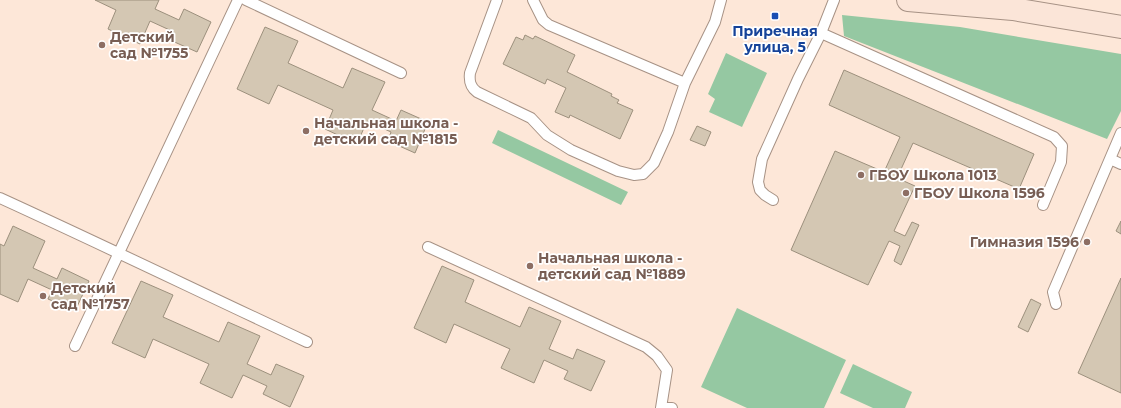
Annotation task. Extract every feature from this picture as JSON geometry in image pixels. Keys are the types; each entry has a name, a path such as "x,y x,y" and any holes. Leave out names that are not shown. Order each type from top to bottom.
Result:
{"street":[{"path":"908,0 1013,9 1121,27"}],"lane":[{"path":"75,346 238,0"},
{"path":"246,0 401,73"},
{"path":"497,0 470,72 472,88 477,92 531,118 547,134 571,150 590,159 634,175 643,174 654,163 668,132 685,83 715,22 721,0"},
{"path":"533,0 543,20 549,25 685,83"},
{"path":"773,200 760,190 758,182 762,159 801,72 821,34 834,0"},
{"path":"821,34 1054,137 1062,146 1062,162 1043,205"},
{"path":"1056,304 1053,292 1121,133"},
{"path":"1110,159 1121,164"},
{"path":"0,198 118,252 141,265 307,342"},
{"path":"428,247 646,347 657,356 667,370 661,408"},
{"path":"665,408 672,408"}],"green space":[{"path":"842,15 960,27 1121,54 1121,111 1107,139 844,36"},
{"path":"726,53 767,73 742,127 709,112 715,99 708,94"},
{"path":"498,130 628,192 621,205 492,143"},
{"path":"737,308 846,360 824,408 747,408 701,387"},
{"path":"853,364 912,392 905,408 873,408 840,393"}],"building":[{"path":"95,0 159,0 155,9 179,20 184,9 211,22 197,52 170,40 174,32 150,21 140,44 108,29 116,10"},
{"path":"265,27 298,41 288,63 343,88 352,68 385,82 372,110 396,121 401,110 428,122 415,153 388,141 391,132 367,121 357,144 325,129 333,110 278,85 269,104 237,89"},
{"path":"525,35 533,39 535,36 575,55 567,72 612,94 611,96 619,100 617,103 633,110 620,139 570,115 569,118 555,112 566,88 547,79 545,84 503,64 516,37 523,40"},
{"name":"ГБОУ Школа 1013","path":"844,70 1034,154 1019,189 913,143 897,178 915,186 894,231 905,236 912,222 919,225 901,265 894,261 900,246 889,241 868,285 791,250 835,151 884,172 900,137 829,105"},
{"path":"697,126 711,132 705,146 690,140"},
{"name":"Гимназия 1596","path":"1121,221 1121,234 1116,231"},
{"path":"13,226 45,241 33,268 57,279 62,268 89,281 75,311 48,299 52,290 28,279 18,302 0,294 0,244 4,246"},
{"path":"442,266 474,280 465,302 520,327 529,307 561,321 549,349 573,359 577,349 605,361 591,391 564,379 568,371 544,360 534,383 501,368 510,349 454,324 446,343 414,328"},
{"path":"1121,278 1121,393 1078,373"},
{"path":"141,281 173,295 163,317 219,342 228,322 260,336 247,364 271,375 276,364 304,376 290,407 263,394 267,386 243,375 232,398 200,383 209,364 153,339 145,358 112,343"},
{"path":"1031,299 1041,304 1028,332 1018,327"}],"place":[{"name":"Приречная улица, 5","path":"775,16"},
{"name":"Детский сад №1755","path":"102,45"},
{"name":"Начальная школа - детский сад №1815","path":"306,131"},
{"name":"ГБОУ Школа 1013","path":"861,175"},
{"name":"ГБОУ Школа 1596","path":"906,193"},
{"name":"Гимназия 1596","path":"1087,242"},
{"name":"Начальная школа - детский сад №1889","path":"530,266"},
{"name":"Детский сад №1757","path":"43,296"}]}
